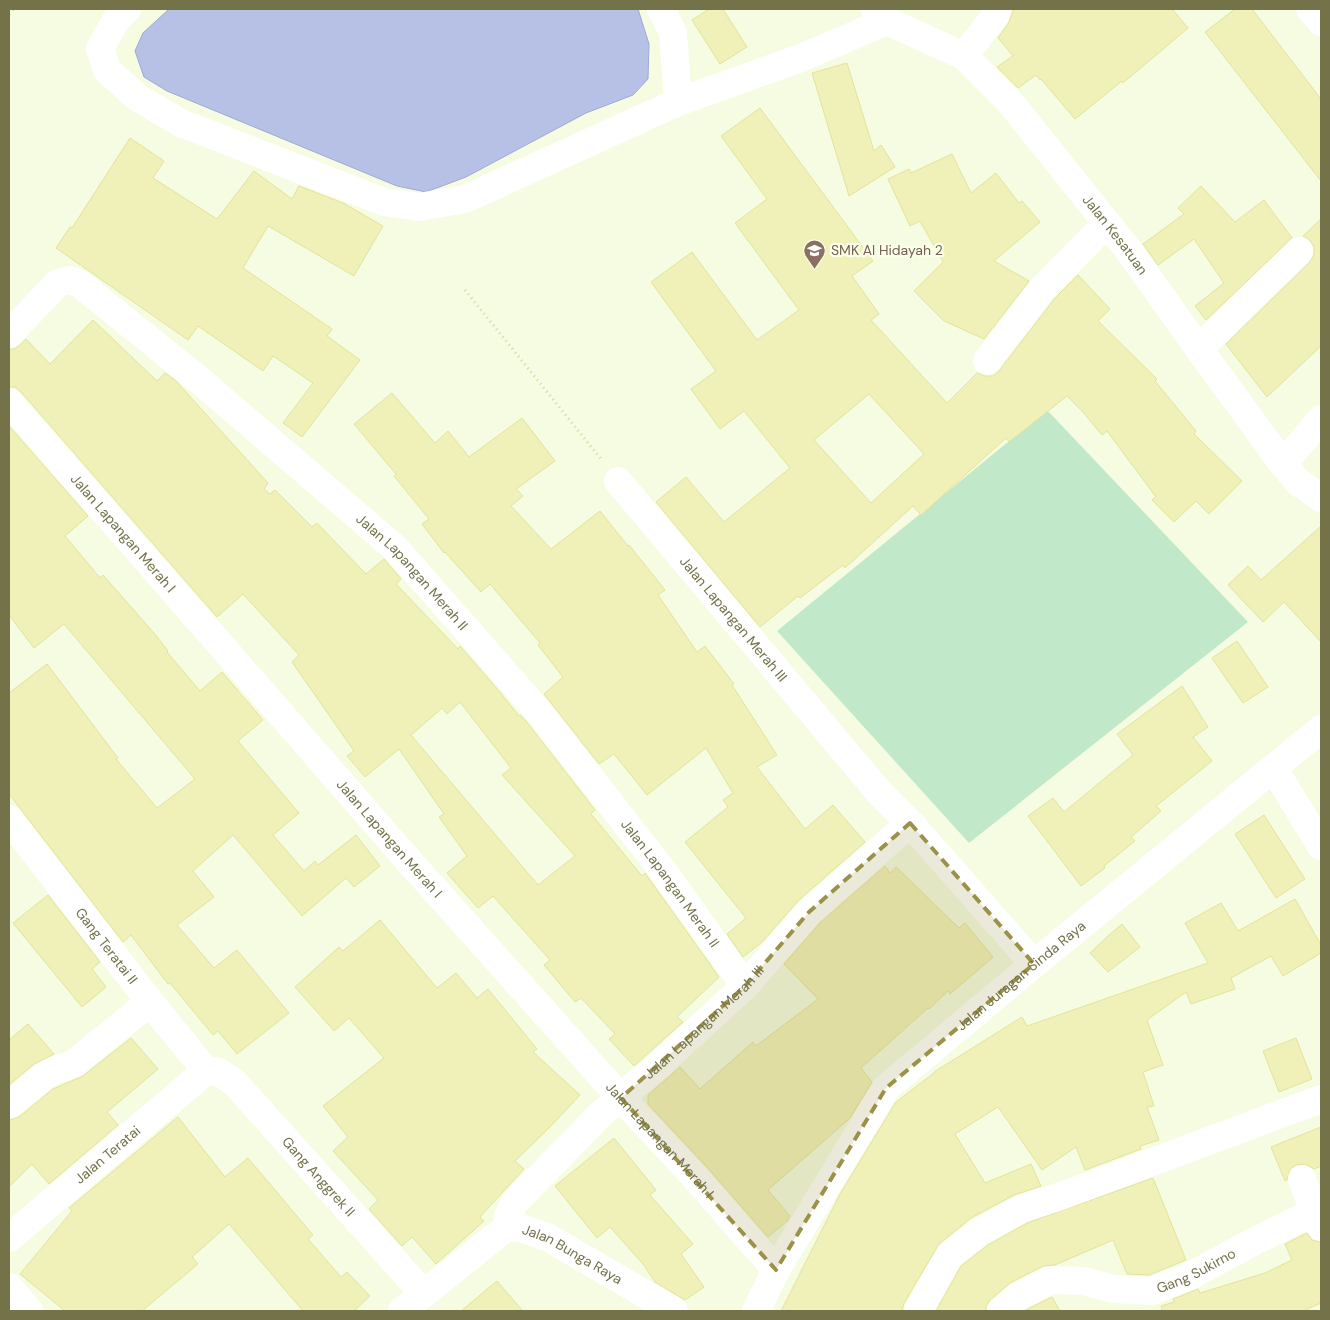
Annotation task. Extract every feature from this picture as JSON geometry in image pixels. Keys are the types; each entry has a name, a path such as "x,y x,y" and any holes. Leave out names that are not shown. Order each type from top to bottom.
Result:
{"street":[{"path":"126,9 116,20 100,49 107,70 138,98 182,123 384,202 419,207 465,200 678,102 801,58 881,15"},
{"path":"661,9 673,33 678,102"},
{"path":"964,56 995,16 998,9"},
{"path":"1310,9 1321,22"},
{"name":"Jalan Kesatuan","path":"881,15 964,56 1010,102 1126,247 1283,464 1298,482 1321,498"},
{"path":"987,361 1043,288 1107,223"},
{"path":"1199,349 1299,251"},
{"name":"Jalan Lapangan Merah II","path":"9,334 58,283 70,280 80,284 198,379 395,548 538,711 660,867 745,986"},
{"name":"Jalan Lapangan Merah I","path":"9,402 402,853 621,1098 694,1176 776,1270"},
{"path":"1283,464 1321,419"},
{"name":"Jalan Lapangan Merah III","path":"618,480 878,792 910,823 1034,964"},
{"name":"Jalan Juragan Sinda Raya","path":"756,1311 776,1270 886,1088 1034,964 1321,730"},
{"path":"1274,769 1321,846"},
{"name":"Gang Teratai II","path":"9,818 150,1002 206,1071"},
{"name":"Jalan Lapangan Merah III","path":"506,1228 508,1216 514,1203 602,1113 745,986 809,912 910,823"},
{"path":"9,1105 44,1076 73,1064 150,1002"},
{"name":"Jalan Teratai","path":"9,1238 206,1071"},
{"name":"Gang Anggrek II","path":"206,1071 217,1071 234,1082 424,1294"},
{"path":"918,1311 949,1256 979,1232 1021,1209 1061,1196 1321,1099"},
{"path":"1302,1179 1318,1220"},
{"name":"Gang Sukirno","path":"1001,1311 1017,1297 1050,1280 1084,1280 1114,1289 1152,1291 1190,1276 1251,1243 1318,1220"},
{"name":"Jalan Bunga Raya","path":"402,1311 506,1228 518,1227 549,1238 674,1311"},
{"path":"9,1287 29,1311"}],"path":[{"path":"9,14 14,9"},
{"path":"465,290 618,480"}],"highlighted area":[{"path":"910,823 1034,964 886,1088 776,1270 621,1098 745,986 809,912"}],"green space":[{"path":"1047,410 1248,622 969,843 777,631"}],"water":[{"path":"169,9 638,9 649,44 648,79 633,95 586,113 466,177 426,192 397,186 167,91 144,77 135,51 143,33"}],"building":[{"path":"709,9 723,9 747,47 720,64 692,20"},
{"path":"1013,9 1172,9 1188,28 1123,83 1122,81 1075,119 1036,75 1018,88 997,67 1013,56 998,38 1009,22"},
{"path":"1235,9 1252,9 1321,99 1321,181 1205,32"},
{"path":"847,63 874,151 881,145 895,167 849,196 812,73"},
{"path":"760,108 873,261 852,276 879,314 871,320 947,403 977,373 993,376 999,371 1055,298 1078,275 1110,309 1098,321 1157,379 1155,381 1196,431 1194,434 1242,481 1209,514 1196,501 1174,522 1152,500 1156,497 1107,431 1102,435 1067,396 1009,442 1006,438 921,515 913,506 845,568 843,565 800,598 798,596 760,627 656,502 686,477 724,522 790,468 744,411 720,429 691,389 716,371 651,282 692,252 757,340 799,310 735,223 767,199 721,136","holes":["869,394 924,454 871,503 814,440"]},
{"path":"130,138 164,161 153,178 217,219 254,171 292,199 299,186 343,203 383,226 354,276 268,226 243,268 332,329 327,336 360,360 302,437 283,423 313,383 273,356 263,371 198,326 188,340 56,248 70,227 72,228"},
{"path":"952,154 971,193 996,173 1019,203 1022,201 1040,222 994,261 1029,281 984,339 944,321 914,291 943,262 920,221 910,226 888,179 909,169 911,173"},
{"path":"1201,186 1235,222 1264,200 1292,238 1206,320 1195,306 1224,283 1194,239 1158,265 1143,244 1184,214 1178,208"},
{"path":"1321,219 1321,346 1267,397 1226,344 1310,262 1314,255 1314,247 1310,240 1303,236"},
{"path":"93,320 157,381 165,373 176,381 268,483 264,489 270,494 275,490 312,527 317,523 366,574 384,559 401,579 396,584 458,649 460,646 519,716 526,721 595,810 591,814 642,876 645,873 719,977 677,1017 683,1022 634,1066 609,1039 615,1034 581,998 575,1002 544,965 550,960 493,896 478,908 447,873 467,856 439,817 444,814 399,749 365,777 347,756 354,751 292,662 299,655 243,594 217,617 21,392 15,387 9,387 9,349 14,349 26,339 50,364","holes":["460,702 511,768 502,775 575,856 538,885 411,735 442,708 447,714"]},
{"path":"392,393 435,443 448,431 469,457 522,418 555,461 516,489 523,496 511,506 551,549 600,511 665,590 658,595 697,652 705,646 734,684 732,685 777,755 757,767 805,829 833,805 865,842 799,900 762,942 743,957 727,934 746,918 685,842 728,807 723,800 733,793 706,748 647,795 614,754 599,764 544,694 563,677 538,645 540,643 490,584 481,592 444,553 422,524 429,519 394,476 396,474 354,424"},
{"path":"9,426 88,516 65,536 100,578 103,575 154,633 167,652 200,691 222,672 263,720 238,741 299,813 273,835 304,871 315,861 318,865 356,835 380,866 354,887 346,878 302,916 233,835 193,871 214,897 177,925 214,968 237,950 289,1013 237,1054 218,1031 213,1035 170,983 168,984 131,935 123,942 9,794 9,693 47,664 118,758 116,759 157,808 195,779 64,624 34,648 9,615"},
{"path":"1321,526 1321,642 1284,602 1263,622 1228,585 1248,566 1261,580"},
{"path":"1237,641 1268,687 1243,703 1212,658"},
{"path":"1182,686 1208,727 1193,737 1212,761 1156,806 1161,811 1131,837 1135,841 1104,866 1105,868 1081,886 1028,816 1053,798 1064,812 1133,755 1117,734"},
{"path":"1264,815 1305,879 1276,898 1235,834"},
{"path":"885,866 890,873 896,867 959,928 965,923 993,957 950,994 948,991 861,1068 872,1082 850,1118 768,1190 790,1216 787,1221 768,1237 706,1166 648,1104 648,1095 680,1067 700,1089 753,1042 756,1046 818,999 784,964 820,923"},
{"path":"48,895 100,962 92,969 106,987 82,1007 13,923"},
{"path":"1295,899 1321,945 1321,953 1283,976 1271,956 1231,978 1235,989 1191,1004 1186,992 1147,1020 1163,1065 1143,1072 1154,1106 1147,1107 1159,1140 1140,1146 1141,1149 1085,1170 1076,1147 1042,1170 998,1107 955,1134 985,1183 1031,1164 1041,1186 1014,1195 971,1218 939,1244 904,1303 902,1311 781,1311 840,1194 896,1102 934,1072 1022,1017 1027,1026 1208,963 1185,923 1221,903 1238,931"},
{"path":"380,920 437,988 456,973 477,998 488,989 537,1049 533,1052 580,1095 515,1161 524,1169 480,1217 484,1221 436,1264 412,1237 402,1246 369,1209 378,1200 333,1151 348,1137 323,1106 384,1058 349,1018 334,1031 295,987 339,947 343,951"},
{"path":"1122,924 1140,947 1108,972 1090,953"},
{"path":"28,1024 54,1054 34,1064 9,1085 9,1040"},
{"path":"131,1038 158,1069 107,1112 118,1125 49,1184 32,1164 9,1187 9,1120 19,1117 53,1089 83,1076"},
{"path":"1296,1038 1312,1079 1279,1092 1263,1051"},
{"path":"178,1117 225,1177 248,1158 313,1235 308,1239 341,1277 347,1272 370,1296 354,1311 303,1311 229,1224 192,1257 198,1264 142,1311 65,1311 20,1274 72,1211 69,1208"},
{"path":"1321,1127 1321,1166 1314,1169 1305,1164 1296,1165 1290,1169 1285,1181 1271,1147"},
{"path":"614,1138 656,1190 650,1195 693,1244 681,1254 704,1287 685,1300 655,1282 643,1264 610,1227 597,1238 555,1186"},
{"path":"1153,1178 1186,1260 1149,1275 1127,1274 1113,1240 1055,1265 1043,1266 1010,1283 990,1300 986,1306 986,1311 936,1311 961,1266 988,1245 1027,1223"},
{"path":"1307,1233 1312,1240 1321,1242 1321,1303 1303,1311 1162,1311 1161,1306 1174,1302 1173,1299 1198,1289 1200,1293 1265,1273 1292,1260 1285,1244"},
{"path":"497,1281 523,1311 461,1311"},
{"path":"1052,1297 1060,1311 1024,1311"}],"place":[{"name":"SMK Al Hidayah 2","path":"815,269"}]}
